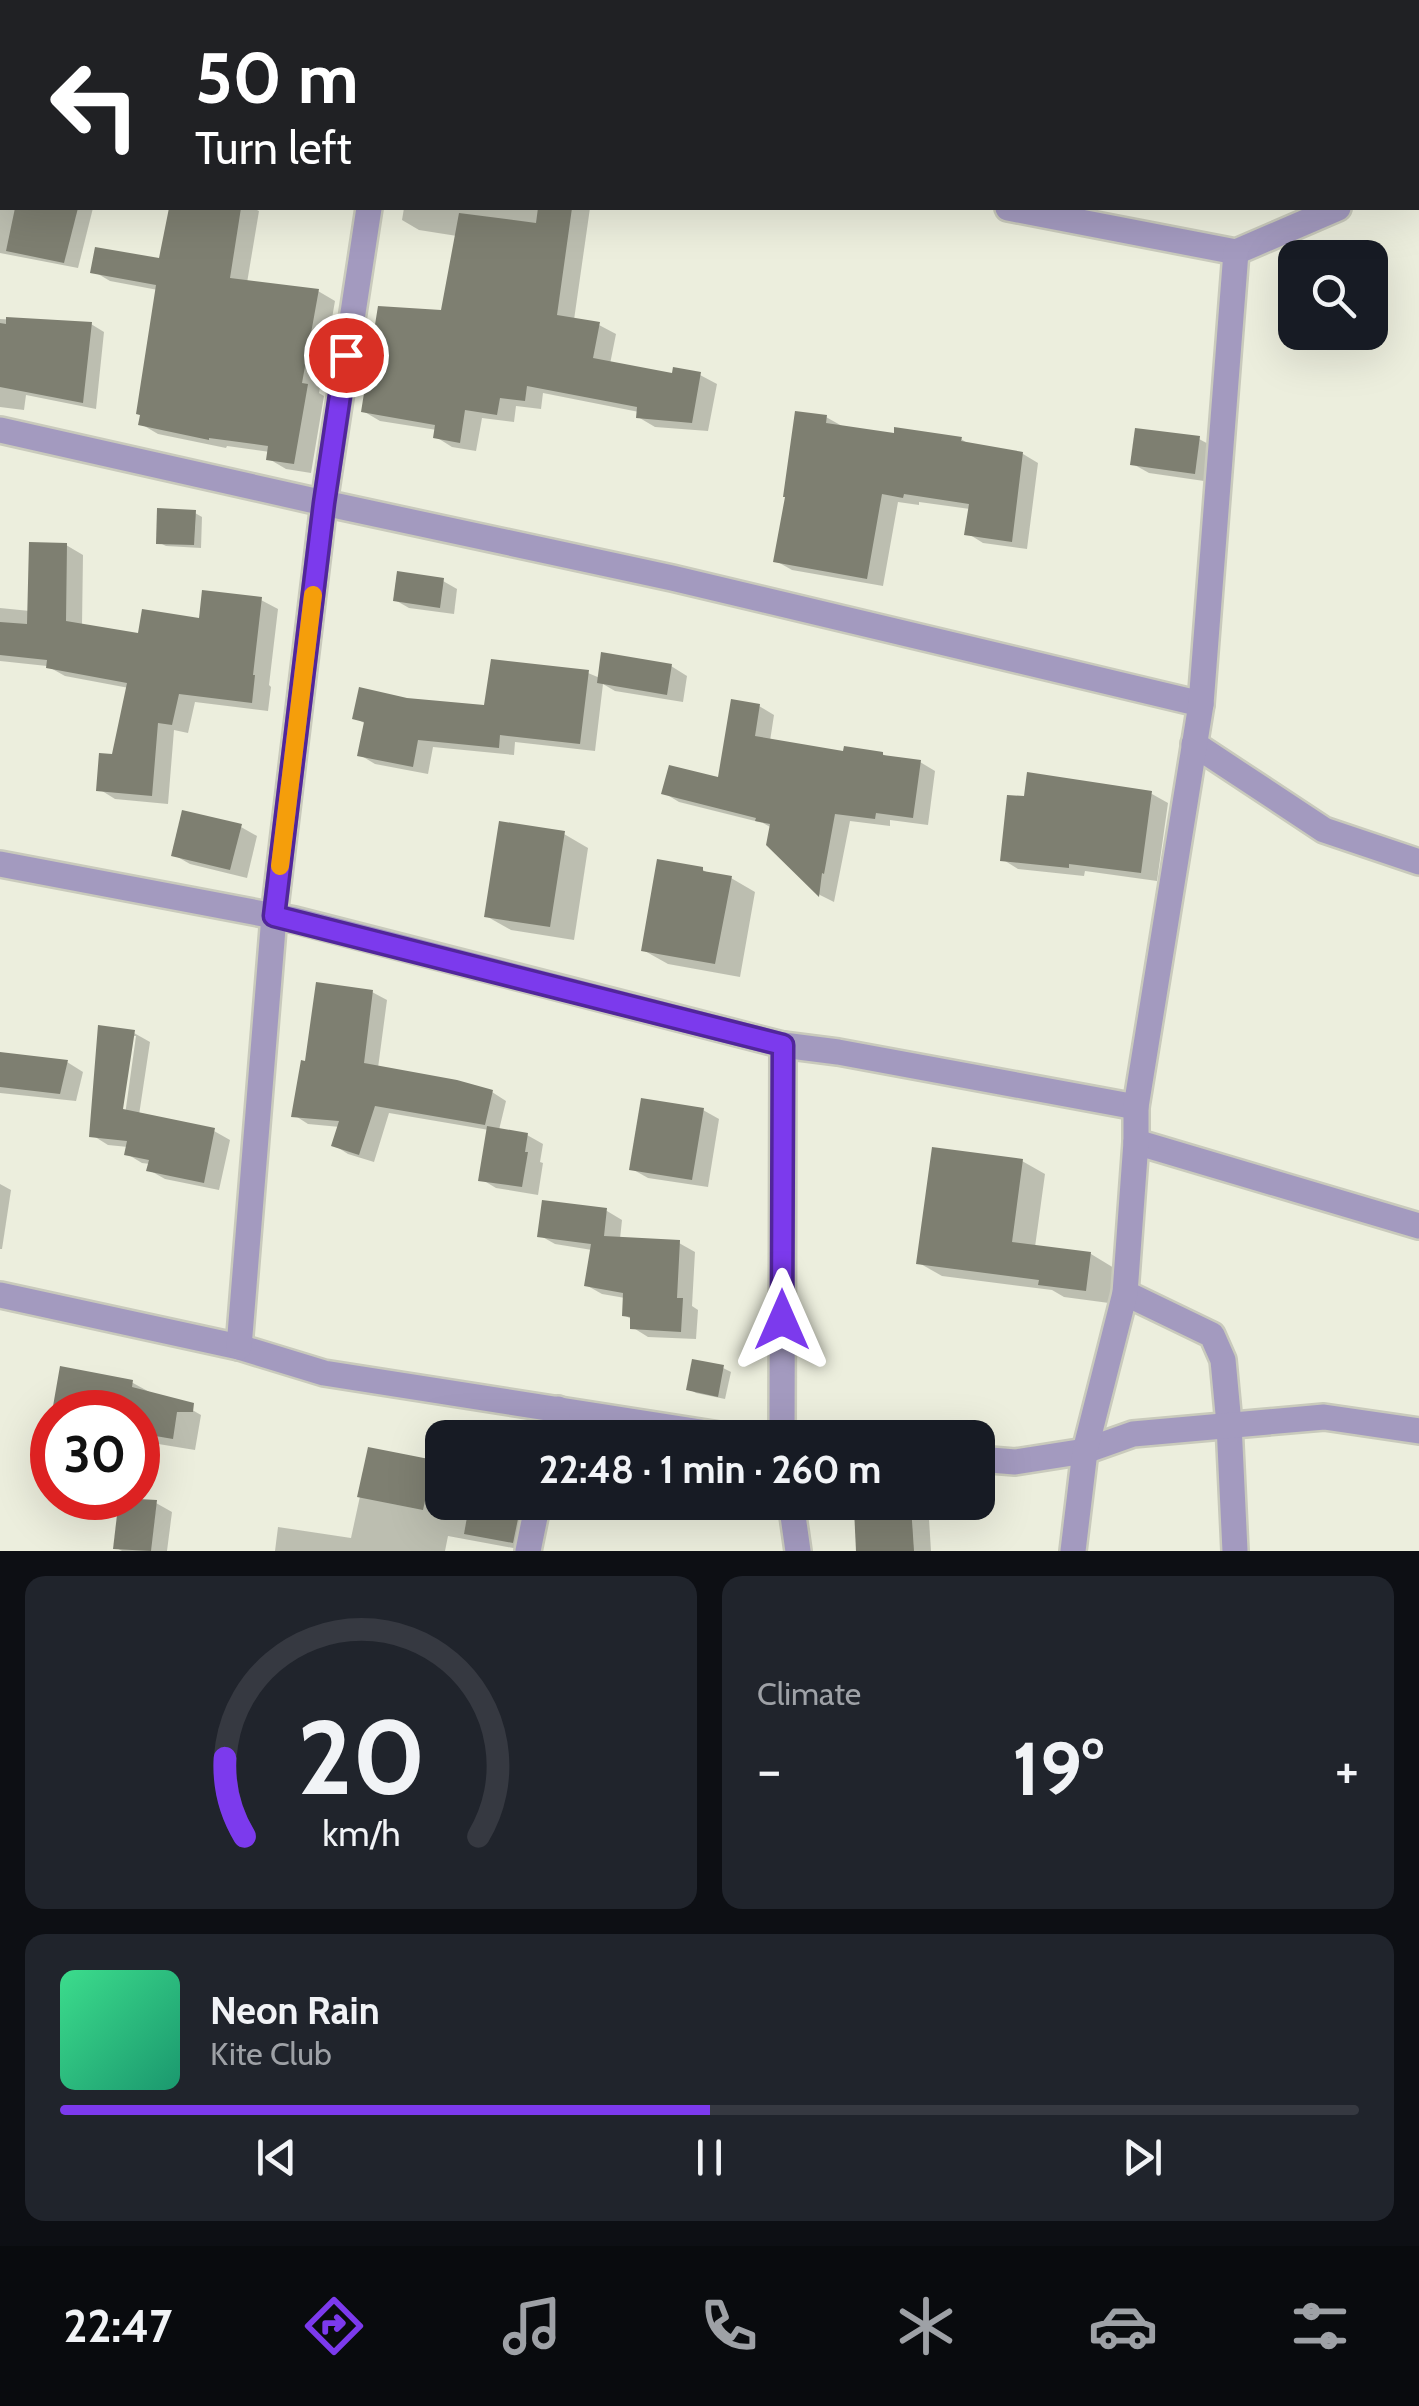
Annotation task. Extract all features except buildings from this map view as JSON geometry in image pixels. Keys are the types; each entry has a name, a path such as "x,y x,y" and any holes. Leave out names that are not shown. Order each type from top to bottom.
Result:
{"street":[{"path":"240,1346 274,916 324,503 370,210"},
{"path":"1018,210 1236,252 1333,210"},
{"path":"1074,1551 1085,1451 1125,1293 1136,1107 1201,704 1236,252"},
{"path":"0,430 691,583 1201,704"},
{"path":"1194,744 1324,830 1419,862"},
{"path":"0,864 274,916 783,1045 1136,1107"},
{"path":"782,1420 783,1045"},
{"path":"1136,1142 1419,1226"},
{"path":"1125,1293 1212,1335 1223,1360 1236,1551"},
{"path":"0,1295 240,1346 324,1373 626,1420"},
{"path":"556,1420 558,1409"},
{"path":"995,1460 1015,1462 1085,1451 1132,1434 1324,1416 1419,1431"},
{"path":"528,1551 534,1520"},
{"path":"793,1520 798,1551"}],"slow traffic":[{"path":"280,866 313,595"}],"route":[{"path":"346,355 274,916 783,1045 782,1320"}]}
